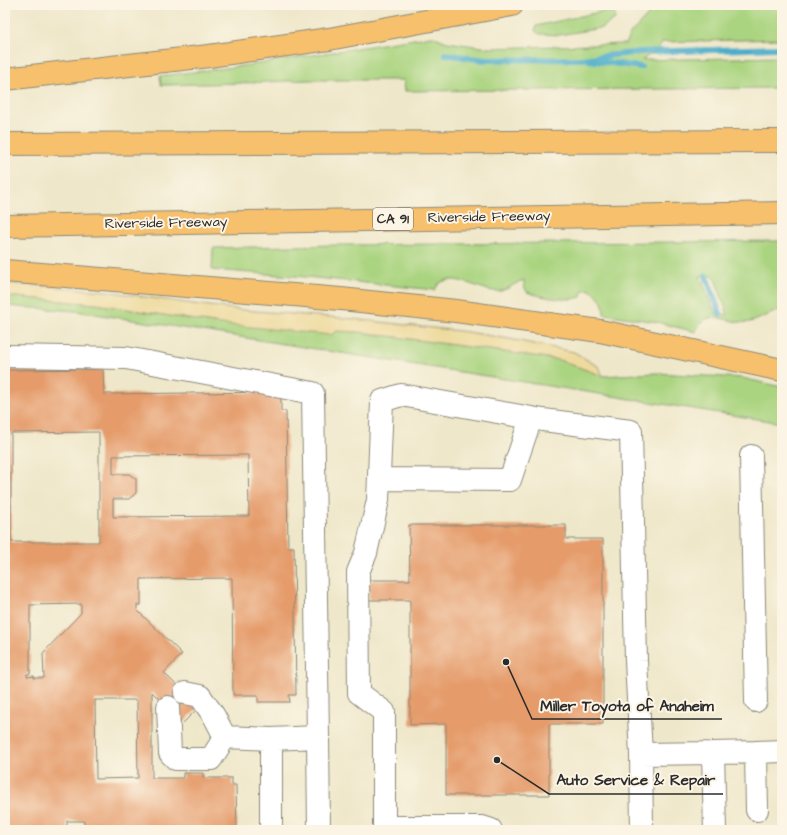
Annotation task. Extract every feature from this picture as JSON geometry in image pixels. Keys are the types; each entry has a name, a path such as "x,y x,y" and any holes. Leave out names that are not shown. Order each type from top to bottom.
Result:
{"highway":[{"path":"5,79 209,56 321,40 512,5"},
{"path":"5,144 782,140"},
{"name":"Riverside Freeway","path":"5,226 782,213"},
{"path":"5,271 341,298 456,311 600,331 782,370"}],"lane":[{"path":"5,356 126,358 313,393 319,830"},
{"path":"491,830 482,827 384,829 384,712 359,693 358,572 366,553 378,500 382,402 401,395 531,418 631,431 636,661 641,754 642,830"},
{"path":"379,479 510,480 531,418"},
{"path":"751,456 756,701"},
{"path":"185,693 200,696 214,716 225,738"},
{"path":"168,707 170,753 176,759 211,759 225,738"},
{"path":"225,738 318,738"},
{"path":"271,739 271,830"},
{"path":"641,754 782,751"},
{"path":"756,752 758,810"},
{"path":"713,753 715,830"}],"green space":[{"path":"648,5 782,5 782,39 663,42 658,49 642,60 782,57 782,88 405,91 404,80 307,80 161,85 160,76 250,65 433,36 447,42 489,48 625,44 630,34 649,14"},
{"path":"604,11 615,14 615,19 601,28 559,35 540,34 535,31 536,26"},
{"path":"782,241 782,309 750,322 719,318 706,319 700,324 696,332 657,322 604,314 602,302 588,289 582,291 581,297 568,299 533,294 527,292 524,286 524,280 507,289 494,291 462,281 447,280 440,283 435,290 307,277 212,270 213,248 336,245","holes":["700,276 714,276 728,315 715,313"]},
{"path":"5,296 96,304 220,324 360,332 559,360 603,376 656,373 742,378 782,387 782,423 76,311 5,306"}],"sand":[{"path":"5,283 105,291 243,310 353,319 468,332 574,352 599,367 603,376 559,360 360,332 336,331 331,335 220,324 96,304 5,296"}],"building":[{"path":"103,369 104,394 281,392 281,411 286,411 288,547 294,547 296,695 289,695 290,702 258,702 258,695 233,695 232,578 141,579 141,605 137,605 137,610 182,654 164,673 199,707 183,723 152,692 152,778 183,778 183,773 203,773 203,778 232,778 232,785 236,785 237,830 84,830 84,821 67,821 67,830 5,830 5,370","holes":["99,432 99,542 11,542 11,433","248,455 249,516 113,517 113,499 129,499 136,493 136,479 129,474 113,474 113,456","81,604 81,613 43,653 44,678 34,678 34,676 27,677 27,674 30,674 30,605","95,700 137,700 138,778 96,779"]},
{"path":"409,525 566,525 566,539 603,539 603,724 549,724 549,795 446,795 446,724 410,725 410,600 369,600 369,580 410,580"}],"waterway":[{"path":"445,54 484,60 581,59 640,52 782,48"},
{"path":"589,60 641,67"},
{"path":"706,276 720,314"}],"place":[{"name":"Miller Toyota of Anaheim","path":"506,662"},
{"name":"Auto Service & Repair","path":"497,760"}]}
